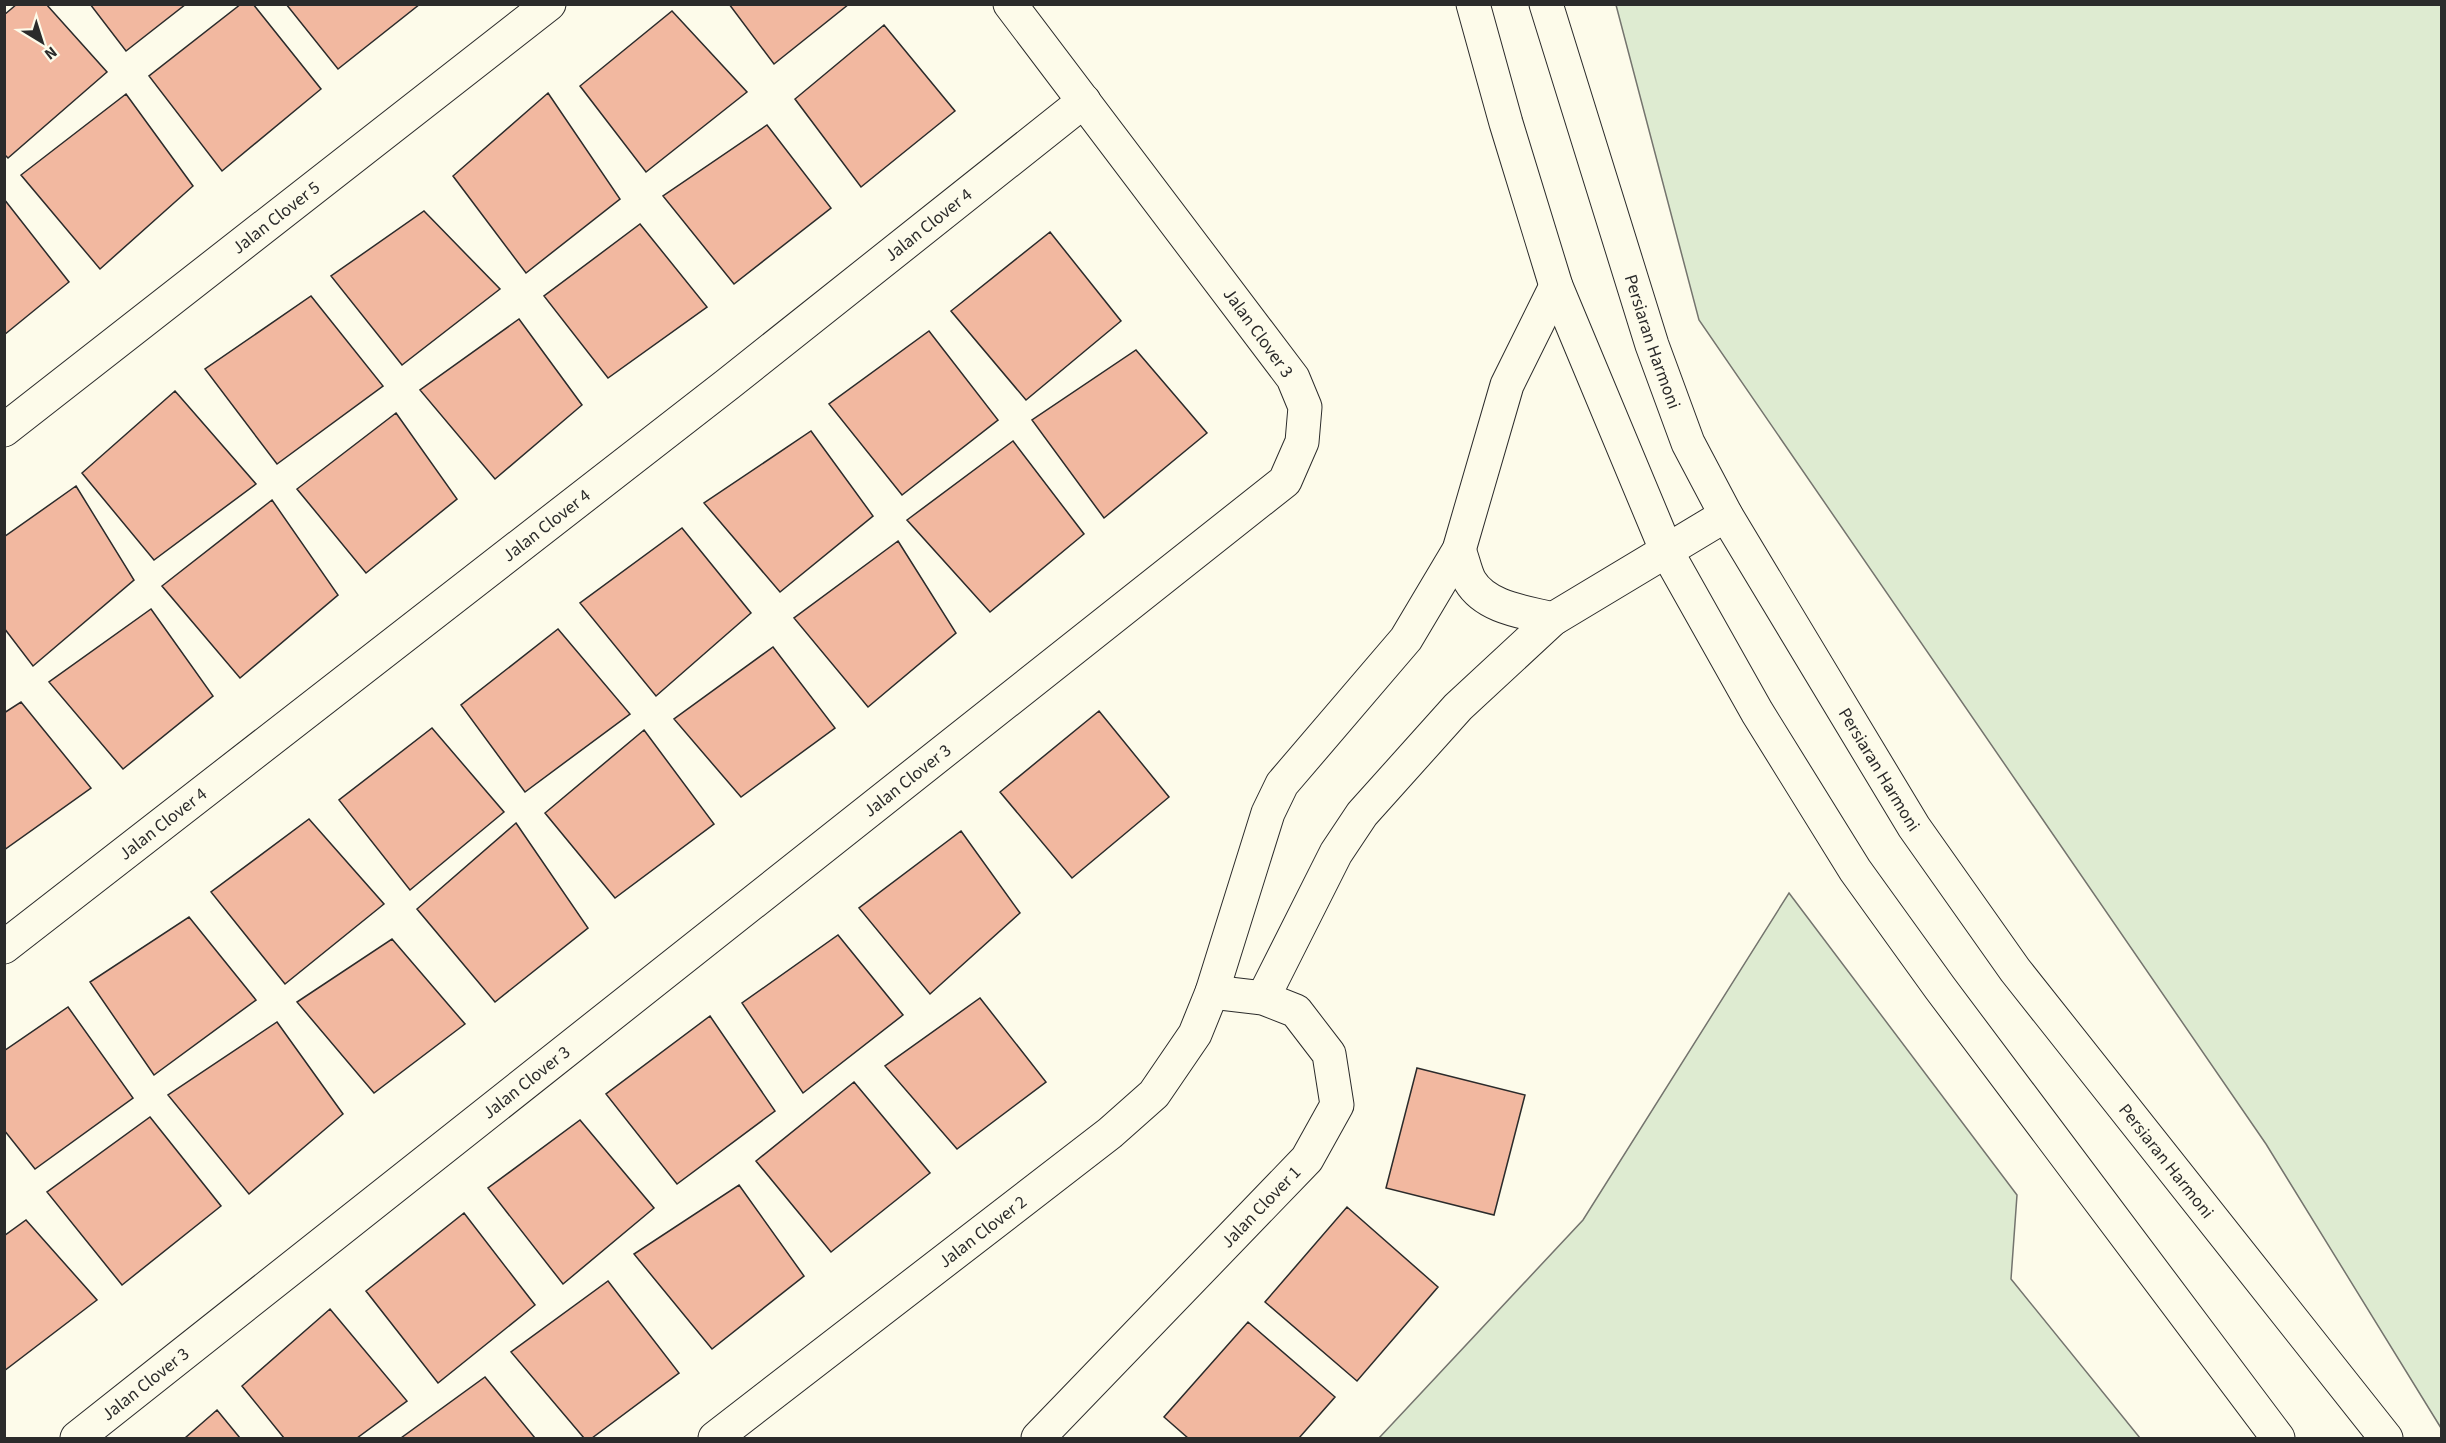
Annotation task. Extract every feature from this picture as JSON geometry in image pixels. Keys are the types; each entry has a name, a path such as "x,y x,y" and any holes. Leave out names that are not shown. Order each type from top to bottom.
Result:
{"street":[{"name":"Jalan Clover 5","path":"4,430 549,4"},
{"name":"Jalan Clover 3","path":"77,1438 1285,482 1302,442 1305,407 1293,378 1010,4"},
{"path":"1473,4 1506,123 1556,286 1667,552 1757,712 1855,870 1946,997 2278,1438"},
{"name":"Persiaran Harmoni","path":"1546,4 1652,345 1688,442 1726,515 1914,827 2015,970 2386,1438"},
{"name":"Jalan Clover 4","path":"4,947 728,384 1084,101"},
{"name":"Jalan Clover 2","path":"716,1438 1110,1133 1154,1094 1195,1034 1212,992 1268,813 1282,784 1406,639 1460,550 1506,385 1556,286"},
{"path":"1263,998 1336,853 1362,814 1458,707 1553,619 1726,515"},
{"path":"1460,550 1470,581 1487,599 1519,611 1553,619"},
{"name":"Jalan Clover 1","path":"1038,1438 1307,1159 1337,1105 1329,1054 1296,1011 1263,998 1212,992"}],"green space":[{"path":"1616,5 2441,5 2441,1428 2266,1144 1699,320"},
{"path":"1789,893 2017,1195 2011,1279 2140,1438 1379,1438 1583,1220"}],"building":[{"path":"17,4 46,4 107,72 8,158 4,154 4,15"},
{"path":"90,4 186,4 126,51"},
{"path":"241,4 253,4 321,89 222,171 149,76"},
{"path":"286,4 420,4 338,69"},
{"path":"729,4 849,4 774,64"},
{"path":"672,11 747,92 646,172 580,86"},
{"path":"884,25 955,111 861,187 795,99"},
{"path":"548,93 620,199 526,273 453,176"},
{"path":"126,94 193,186 100,269 21,175"},
{"path":"767,125 831,208 734,284 663,196"},
{"path":"4,199 69,282 4,335"},
{"path":"424,211 500,289 402,365 331,276"},
{"path":"640,224 707,307 608,378 544,296"},
{"path":"1050,232 1121,321 1026,400 951,311"},
{"path":"311,296 383,386 277,464 205,369"},
{"path":"519,319 582,405 495,479 420,390"},
{"path":"929,331 998,420 902,495 829,404"},
{"path":"1136,350 1207,433 1104,518 1032,420"},
{"path":"175,391 256,484 154,560 82,473"},
{"path":"396,413 457,499 366,573 297,489"},
{"path":"811,431 873,516 780,592 704,503"},
{"path":"1013,441 1084,534 990,612 907,520"},
{"path":"76,486 134,580 33,666 4,628 4,537"},
{"path":"272,500 338,595 240,678 162,586"},
{"path":"682,528 751,613 656,696 580,603"},
{"path":"898,541 956,633 868,707 794,618"},
{"path":"151,609 213,696 123,769 49,682"},
{"path":"558,629 630,714 525,792 461,705"},
{"path":"773,647 835,728 741,797 674,719"},
{"path":"21,702 91,788 4,850 4,713"},
{"path":"1099,711 1169,797 1072,878 1000,792"},
{"path":"432,728 504,812 410,890 339,800"},
{"path":"644,730 714,824 615,898 545,813"},
{"path":"309,819 384,904 285,984 211,892"},
{"path":"516,823 588,928 495,1002 417,909"},
{"path":"961,831 1020,913 930,994 859,908"},
{"path":"189,917 256,1000 154,1075 90,982"},
{"path":"838,935 903,1015 803,1093 742,1003"},
{"path":"392,939 465,1024 374,1093 297,1002"},
{"path":"980,998 1046,1082 957,1149 885,1066"},
{"path":"68,1007 133,1098 35,1169 4,1130 4,1051"},
{"path":"710,1016 775,1111 677,1184 606,1094"},
{"path":"277,1022 343,1114 249,1194 168,1095"},
{"path":"1417,1068 1525,1095 1494,1215 1386,1188"},
{"path":"854,1082 930,1173 831,1252 756,1161"},
{"path":"150,1117 221,1206 122,1285 47,1192"},
{"path":"580,1120 654,1208 563,1284 488,1188"},
{"path":"739,1185 804,1276 712,1349 634,1254"},
{"path":"1347,1207 1438,1287 1357,1381 1265,1302"},
{"path":"464,1213 535,1305 438,1383 366,1291"},
{"path":"26,1220 97,1300 4,1371 4,1236"},
{"path":"608,1281 679,1373 592,1438 584,1438 511,1352"},
{"path":"330,1309 407,1401 357,1438 284,1438 242,1386"},
{"path":"1248,1322 1335,1397 1299,1438 1188,1438 1164,1417"},
{"path":"485,1377 535,1438 401,1438"},
{"path":"217,1410 240,1438 185,1438"}]}
